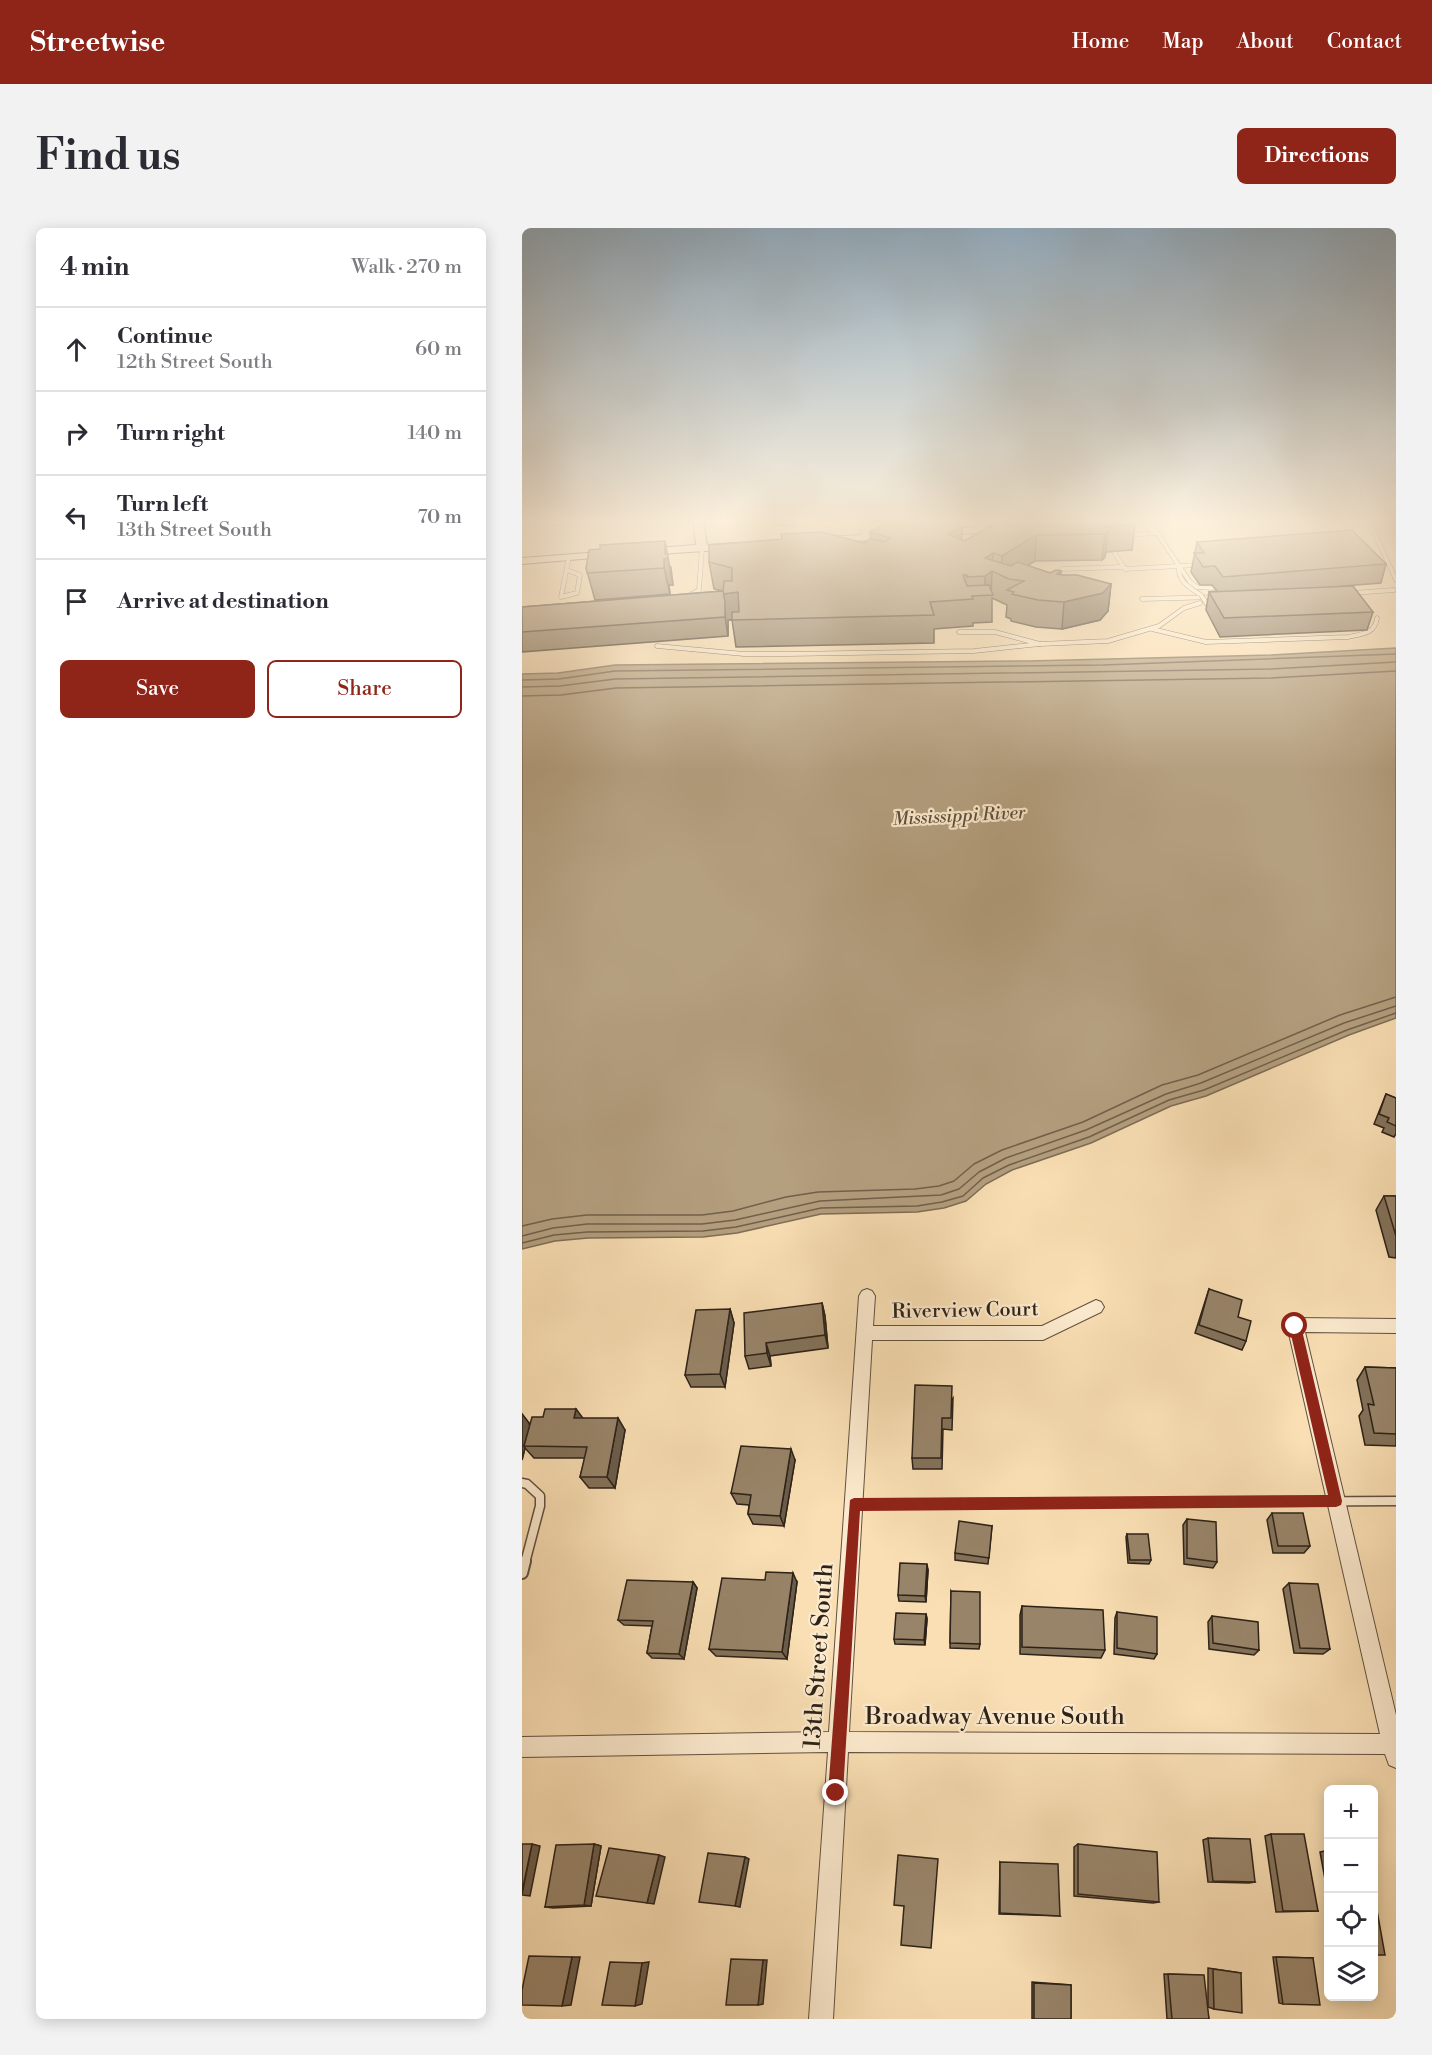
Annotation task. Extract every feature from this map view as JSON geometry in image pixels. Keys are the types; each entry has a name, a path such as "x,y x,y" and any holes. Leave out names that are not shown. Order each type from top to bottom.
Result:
{"street":[{"name":"13th Street South","path":"821,2019 867,1296"},
{"name":"Riverview Court","path":"865,1333 1043,1333 1096,1307"},
{"path":"1395,1749 1295,1326 1396,1326"},
{"name":"Broadway Avenue South","path":"522,1747 839,1742 1395,1749"}],"lane":[{"path":"657,646 744,654 788,654 974,651 1040,644 1108,641 1152,629 1184,608 1198,604"},
{"path":"1207,604 1215,616"},
{"path":"1152,629 1206,642 1315,639 1369,633 1376,626 1377,618"},
{"path":"959,632 995,632 1040,644"},
{"path":"522,1483 527,1484 540,1496 540,1506 522,1573"},
{"path":"854,1504 1396,1501"}],"water":[{"name":"Mississippi River","path":"1396,648 1396,1018 1349,1035 1206,1096 1171,1106 1091,1143 1012,1170 986,1184 966,1201 944,1208 917,1212 821,1214 737,1233 703,1237 588,1238 555,1241 522,1249 522,674 558,673 615,665 1028,661 1271,655"}],"building":[{"path":"565,604 725,604 725,617 522,632 522,607"},
{"path":"739,604 930,604 934,615 732,620 732,612 739,612"},
{"path":"1216,604 1367,604 1373,612 1224,618"},
{"path":"1386,1094 1396,1098 1396,1126 1387,1122 1389,1118 1379,1114"},
{"path":"1384,1196 1396,1196 1396,1236"},
{"path":"1209,1289 1242,1300 1238,1317 1251,1321 1246,1341 1199,1325"},
{"path":"822,1303 825,1335 766,1343 767,1353 745,1356 744,1313"},
{"path":"730,1309 720,1374 685,1375 696,1310"},
{"path":"1365,1367 1396,1368 1396,1434 1374,1433 1368,1404 1374,1405"},
{"path":"915,1385 952,1386 951,1418 942,1418 941,1458 912,1458"},
{"path":"545,1409 576,1409 574,1418 618,1418 607,1477 580,1477 587,1447 524,1446 532,1417 543,1417"},
{"path":"741,1446 791,1449 780,1516 748,1514 751,1495 731,1493"},
{"path":"1272,1513 1303,1513 1310,1546 1278,1546"},
{"path":"1187,1519 1216,1522 1217,1562 1187,1558"},
{"path":"959,1521 992,1526 989,1558 955,1553"},
{"path":"1127,1534 1148,1534 1151,1560 1130,1560"},
{"path":"900,1563 927,1564 925,1596 898,1595"},
{"path":"766,1572 793,1573 782,1652 709,1649 722,1578 765,1580"},
{"path":"627,1580 693,1582 679,1654 647,1653 653,1621 618,1620"},
{"path":"1289,1583 1318,1584 1330,1649 1300,1648"},
{"path":"951,1591 980,1592 980,1644 950,1643"},
{"path":"1022,1606 1103,1610 1105,1650 1022,1647"},
{"path":"1117,1612 1157,1617 1157,1654 1117,1648"},
{"path":"896,1613 926,1614 924,1640 894,1639"},
{"path":"1212,1616 1258,1622 1259,1650 1213,1643"},
{"path":"1271,1834 1304,1834 1318,1911 1283,1911"},
{"path":"1208,1838 1250,1839 1255,1882 1213,1881"},
{"path":"522,1844 532,1844 522,1892"},
{"path":"594,1844 584,1905 545,1907 556,1845"},
{"path":"1078,1844 1157,1852 1159,1902 1078,1894"},
{"path":"609,1848 659,1855 647,1903 596,1896"},
{"path":"708,1853 745,1857 735,1906 699,1902"},
{"path":"898,1855 938,1859 931,1948 901,1945 904,1906 894,1905"},
{"path":"1000,1862 1058,1864 1060,1916 1000,1913"},
{"path":"1378,1916 1385,1955 1378,1955"},
{"path":"529,1956 572,1957 562,2006 522,2005 522,1990"},
{"path":"1276,1957 1313,1958 1320,2005 1283,2004"},
{"path":"731,1959 763,1960 758,2005 726,2005"},
{"path":"610,1962 642,1963 635,2006 602,2005"},
{"path":"1213,1969 1241,1973 1242,2013 1214,2009"},
{"path":"1168,1974 1204,1975 1209,2019 1172,2019"},
{"path":"1034,1983 1071,1985 1071,2019 1034,2019"}],"route":[{"path":"836,1793 854,1504 1336,1501 1295,1326"}]}
